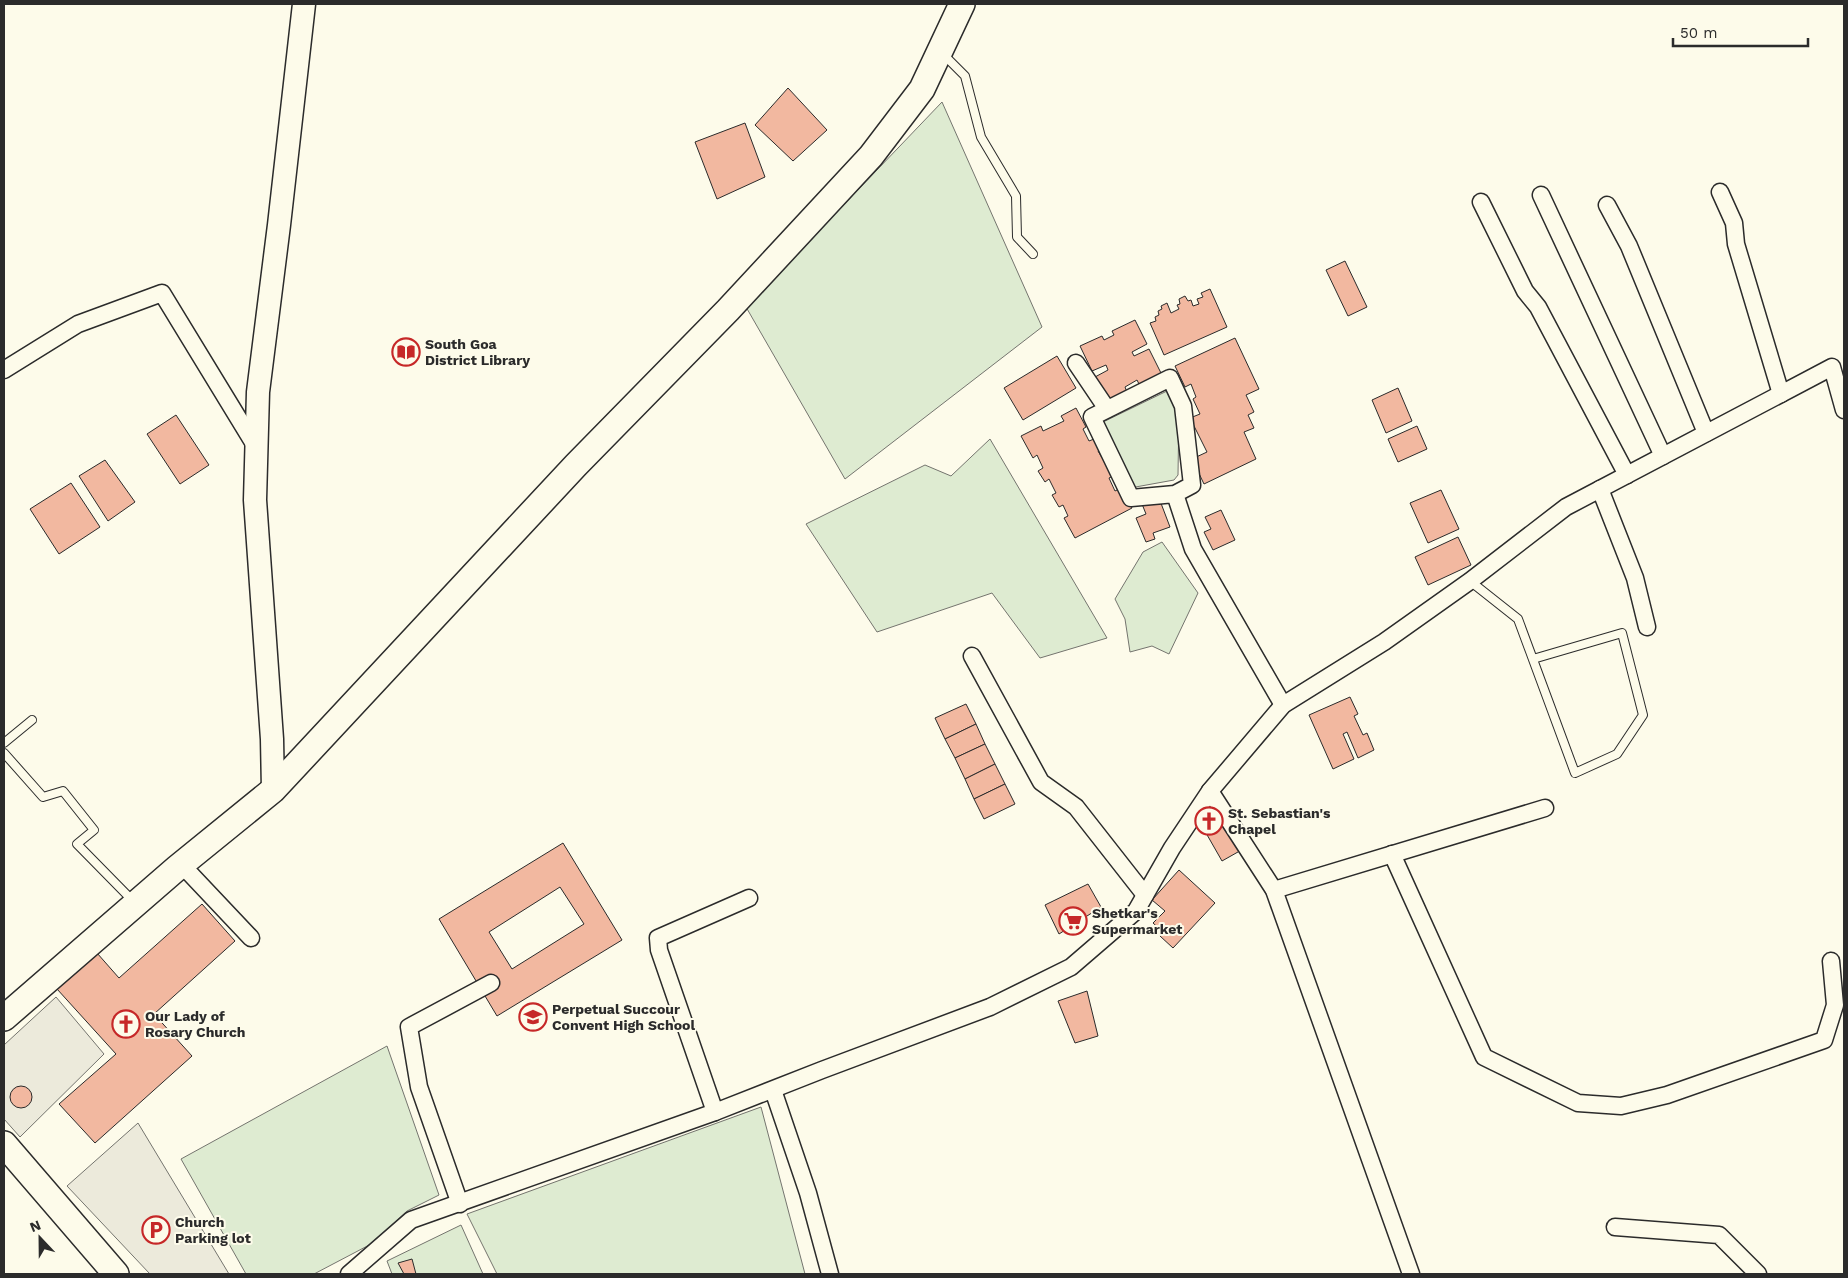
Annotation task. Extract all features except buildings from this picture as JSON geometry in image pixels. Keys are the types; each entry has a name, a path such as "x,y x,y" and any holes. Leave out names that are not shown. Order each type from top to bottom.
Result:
{"main road":[{"path":"4,1018 182,865 273,790 569,472 728,310 871,156 922,90 962,4"},
{"path":"4,1144 109,1270"}],"street":[{"path":"273,790 272,739 255,500 258,392 280,225 304,4"},
{"path":"1720,192 1734,223 1736,244 1781,394"},
{"path":"1541,195 1663,456"},
{"path":"1481,202 1525,291 1538,307 1627,474"},
{"path":"1607,205 1629,246 1706,433"},
{"path":"4,370 78,324 162,293 256,447"},
{"path":"1076,363 1107,409"},
{"path":"349,1274 411,1220 715,1112 990,1007 1071,967 1136,911 1172,848 1210,791 1283,706 1384,642 1470,581 1566,507 1627,474 1832,367 1844,410"},
{"path":"1170,378 1183,406 1192,485 1175,494 1131,498 1092,417 1170,378"},
{"path":"1600,489 1635,578 1647,627"},
{"path":"1175,494 1193,549 1283,706"},
{"path":"972,656 1041,782 1076,807 1145,895"},
{"path":"1210,791 1274,890 1411,1274"},
{"path":"1274,890 1545,808"},
{"path":"1392,854 1484,1058 1578,1103 1621,1106 1667,1095 1824,1040 1835,1005 1830,961"},
{"path":"182,865 251,938"},
{"path":"715,1112 658,950 658,938 749,898"},
{"path":"460,1204 419,1086 410,1027 491,983"},
{"path":"773,1090 808,1193 830,1274"},
{"path":"1615,1227 1720,1235 1758,1274"}],"lane":[{"path":"940,51 965,76 981,137 1016,196 1017,237 1033,254"},
{"path":"1470,581 1518,619 1575,773 1617,754 1643,715 1622,633 1533,659"},
{"path":"4,742 32,720"},
{"path":"4,753 43,797 63,791 94,830 77,844 136,904"}],"green space":[{"path":"942,102 1042,327 845,479 746,307"},
{"path":"1167,391 1179,407 1178,475 1174,480 1130,488 1101,423"},
{"path":"990,439 1107,638 1040,658 992,593 877,632 806,524 925,465 951,476"},
{"path":"1162,542 1198,593 1169,654 1152,646 1130,652 1125,619 1115,599 1143,552"},
{"path":"387,1046 439,1195 407,1211 373,1243 314,1274 246,1274 181,1159"},
{"path":"761,1107 805,1274 497,1274 467,1214"},
{"path":"461,1225 483,1274 392,1274 387,1261"}],"shaded area":[{"path":"56,997 104,1054 20,1137 4,1119 4,1045"},
{"name":"Church Parking lot","path":"138,1123 229,1274 150,1274 67,1186"}],"place":[{"name":"South Goa District Library","path":"406,352"},
{"name":"St. Sebastian's Chapel","path":"1209,821"},
{"name":"Shetkar's Supermarket","path":"1073,921"},
{"name":"Perpetual Succour Convent High School","path":"533,1017"},
{"name":"Our Lady of Rosary Church","path":"126,1024"},
{"name":"Church Parking lot","path":"156,1230"}]}
